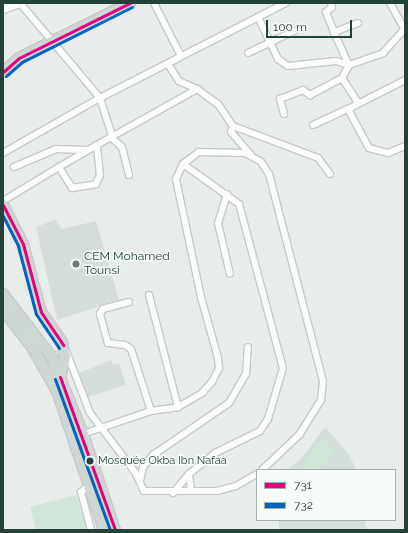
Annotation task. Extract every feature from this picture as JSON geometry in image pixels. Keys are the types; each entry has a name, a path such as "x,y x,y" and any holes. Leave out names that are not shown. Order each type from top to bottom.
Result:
{"main road":[{"path":"3,8 19,3"},
{"path":"3,72 19,58 128,3"},
{"path":"3,205 21,238 41,312 63,345 65,357 57,391"},
{"path":"3,294 50,356 60,377 83,434 114,530"},
{"path":"3,310 32,347 57,391 104,530"},
{"path":"50,356 60,353 63,345"}],"street":[{"path":"19,3 53,41 100,98 113,139 122,147 129,175"},
{"path":"154,3 181,56"},
{"path":"3,153 100,98 286,3"},
{"path":"284,114 280,100 303,90 310,95 342,78 348,65 326,12 332,7 331,3"},
{"path":"258,17 284,65 336,61 348,65 383,53 405,30 390,3"},
{"path":"334,32 358,23"},
{"path":"248,53 294,31"},
{"path":"168,64 179,81 197,90 218,104 233,126 318,158 330,174"},
{"path":"342,78 358,103"},
{"path":"313,125 405,80"},
{"path":"3,201 86,150 113,139 197,90"},
{"path":"348,109 369,148 388,153 405,146"},
{"path":"233,126 231,132 269,174 323,381 321,400 312,416 290,446 263,469"},
{"path":"59,167 72,188 96,184 100,175 97,145"},
{"path":"14,167 56,149 86,150"},
{"path":"83,434 151,412 178,407 208,388 219,368 177,185 183,164 203,151 252,156"},
{"path":"173,493 189,474 215,452 260,431 268,418 283,374 241,209 227,194 183,164"},
{"path":"227,194 218,223 230,274"},
{"path":"149,295 178,407"},
{"path":"129,302 103,309 100,314 108,343 125,345 131,349 151,412"},
{"path":"63,345 82,400 100,428 147,493 173,493 229,489 256,475"},
{"path":"140,482 143,467 153,455 229,403 246,374 248,347"},
{"path":"189,474 191,491"},
{"path":"89,486 81,492 91,530"}],"shaded area":[{"name":"CEM Mohamed Tounsi","path":"56,219 61,229 96,221 119,300 57,320 36,227"},
{"path":"111,360 113,365 119,363 126,385 84,398 77,374"},
{"path":"325,427 347,452 356,469 288,469 302,458"},
{"path":"279,521 365,521 367,530 279,530"}],"green space":[{"path":"321,439 336,449 321,469 304,469 301,467"},
{"path":"76,495 87,530 36,530 30,507"}],"transit line":[{"name":"731","path":"3,72 19,58 130,3"},
{"name":"732","path":"6,76 22,62 132,7"},
{"name":"731","path":"3,205 23,244 41,312 63,345"},
{"name":"732","path":"3,216 18,246 36,314 59,348"},
{"name":"731","path":"60,377 115,530"},
{"name":"732","path":"55,379 110,530"}],"place":[{"name":"CEM Mohamed Tounsi","path":"76,264"},
{"name":"Mosquée Okba Ibn Nafaa","path":"90,461"}]}
